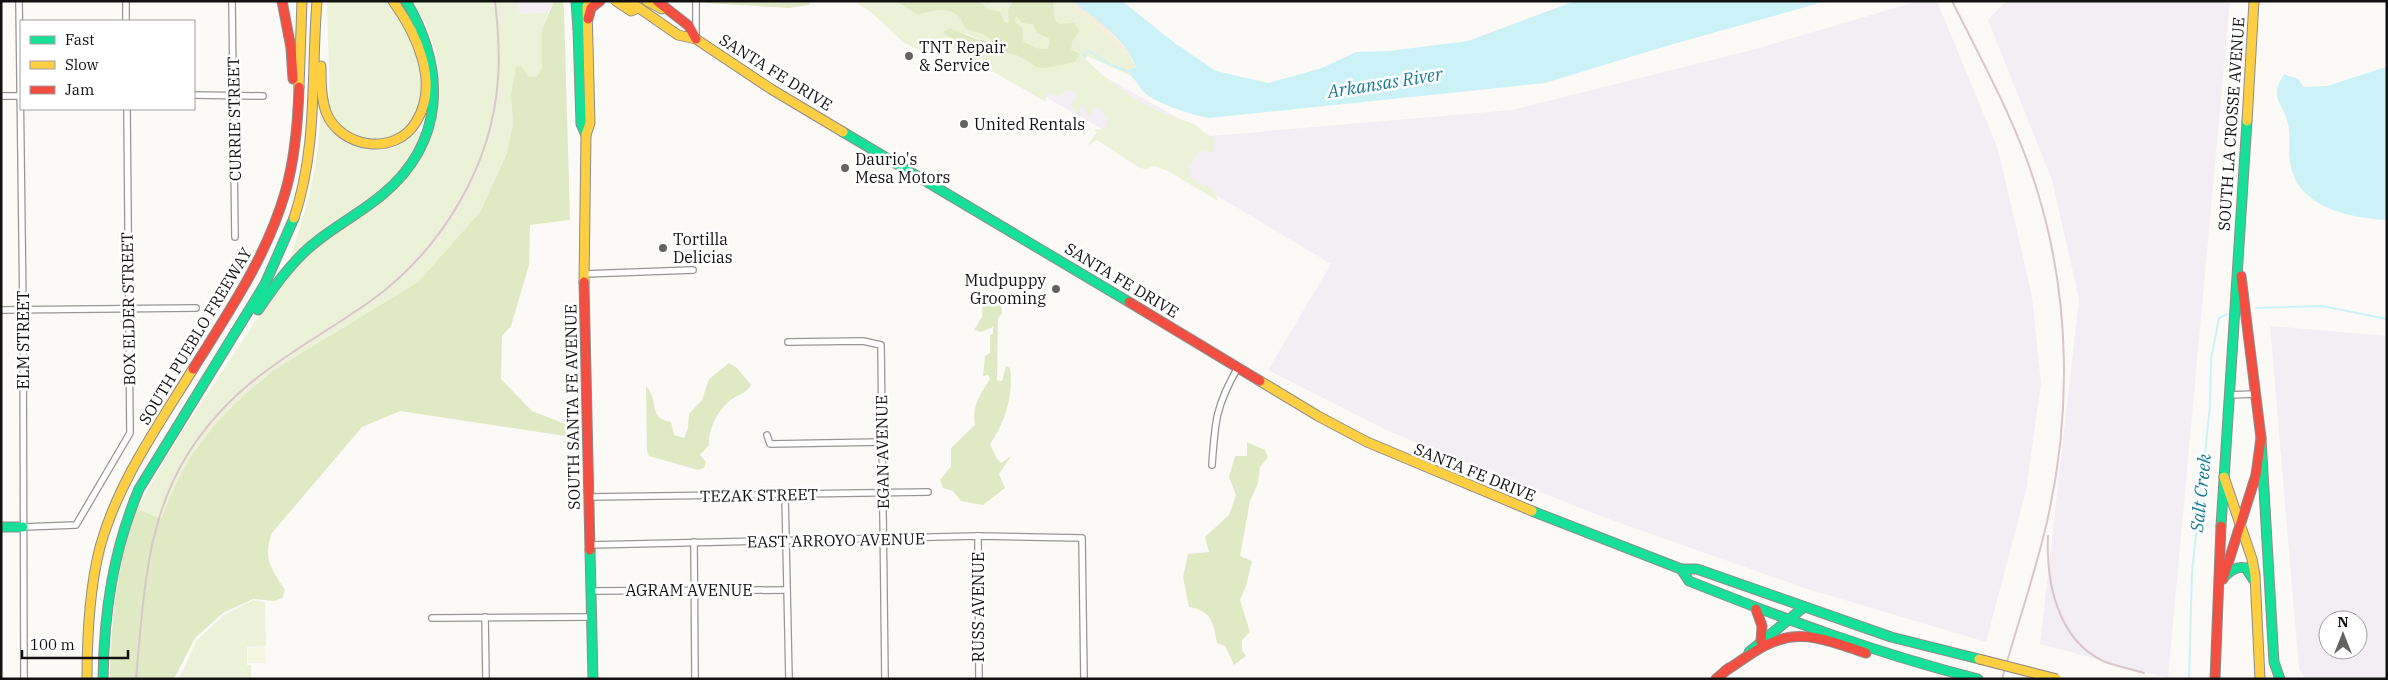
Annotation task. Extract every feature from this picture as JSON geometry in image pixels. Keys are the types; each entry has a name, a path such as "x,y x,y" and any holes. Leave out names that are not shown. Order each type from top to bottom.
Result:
{"main road":[{"path":"282,1 292,68 292,164"},
{"name":"SOUTH PUEBLO FREEWAY","path":"87,679 88,610 95,564 115,502 165,414 253,274 277,220 292,164 298,107 302,1"},
{"path":"317,1 321,80 326,110 331,122 340,133 352,140 372,145 393,142 406,134 419,118 424,104 424,75 418,45 409,24 393,1"},
{"name":"SOUTH PUEBLO FREEWAY","path":"103,679 103,641 107,589 126,518 139,489 261,292 282,251 301,198 309,162 313,126 317,1"},
{"path":"226,349 300,256 332,228 390,189 406,171 419,151 432,117 434,75 426,39 406,1"},
{"path":"576,1 578,29"},
{"name":"SOUTH SANTA FE AVENUE","path":"582,1 578,29 582,124 586,135"},
{"name":"SOUTH SANTA FE AVENUE","path":"589,1 587,7 590,123 586,135 584,274 593,679"},
{"path":"588,19 591,8 600,1"},
{"path":"616,1 630,11 638,8"},
{"name":"SANTA FE DRIVE","path":"629,1 678,36 696,39 771,89 1238,366 1318,416 1421,468 1681,569"},
{"path":"647,1 676,16"},
{"name":"SANTA FE DRIVE","path":"657,1 689,26 696,39"},
{"name":"SOUTH LA CROSSE AVENUE","path":"2215,679 2217,598 2224,477 2254,6"},
{"name":"SOUTH LA CROSSE AVENUE","path":"2217,598 2256,475 2261,438 2238,248"},
{"path":"2261,438 2274,662 2280,679"},
{"path":"2224,477 2252,559 2260,679"},
{"path":"1,527 23,526"},
{"path":"2223,578 2231,570 2241,567 2246,568 2251,574 2254,585"},
{"path":"1681,569 1697,569 1891,637 2057,679"},
{"path":"1681,569 1689,581 1787,621 1891,654 1976,678"},
{"path":"1716,679 1804,607"},
{"path":"1756,609 1762,626 1761,642"},
{"path":"1725,671 1777,640 1794,636 1818,638 1884,658 1891,654"}],"street":[{"name":"ELM STREET","path":"19,1 20,48"},
{"path":"126,1 126,20"},
{"name":"CURRIE STREET","path":"232,1 235,237"},
{"path":"696,1 696,39"},
{"path":"195,95 264,96"},
{"path":"1,96 20,96"},
{"name":"ELM STREET","path":"21,110 24,679"},
{"name":"BOX ELDER STREET","path":"23,526 76,525 130,433 126,110"},
{"path":"584,274 693,270"},
{"path":"1,310 196,308"},
{"name":"EGAN AVENUE","path":"788,342 864,341 881,345 884,679"},
{"path":"1212,465 1215,419 1222,395 1238,366"},
{"path":"2229,395 2255,394"},
{"path":"767,434 770,444 882,442"},
{"name":"TEZAK STREET","path":"589,497 928,492"},
{"path":"785,494 789,679"},
{"name":"EAST ARROYO AVENUE","path":"589,544 883,540 978,536 1082,538 1084,679"},
{"name":"RUSS AVENUE","path":"978,536 979,679"},
{"path":"694,542 695,679"},
{"name":"AGRAM AVENUE","path":"590,591 787,590"},
{"path":"485,617 486,679"},
{"path":"432,618 591,617"}],"shaded area":[{"path":"517,1 554,1 548,12 520,14"},
{"path":"1919,1 1937,1 1998,149 2032,296 2041,383 2026,491 1986,642 1804,588 1603,517 1388,431 1268,370 1331,264 1186,177 1002,72 1037,61 1100,74 1210,136 1512,110 1752,50"},
{"path":"2006,1 2230,1 2168,678 2040,644 2079,299 2052,180 1988,20"},
{"path":"2270,326 2387,336 2386,679 2306,679 2299,669"}],"green space":[{"path":"327,1 385,1 404,28 412,44 417,62 420,97 416,113 407,127 397,135 375,140 364,138 353,134 335,118 330,107"},
{"path":"411,1 517,1 520,14 548,12 542,29 542,69 536,77 529,77 511,95 513,124 507,153 480,212 418,282 272,371 240,399 216,423 193,453 177,481 161,520 137,509 174,444 279,286 320,245 398,188 425,149 431,135 438,104 438,64 424,20"},
{"path":"554,1 563,1 564,8 570,220 530,225 529,265 511,326 502,336 501,379 532,411 565,424 568,434 565,436 400,411 362,427 272,533 268,557 273,570 285,590 282,598 274,601 253,599 223,613 195,638 174,679 110,679 116,592 124,550 137,509 161,519 177,481 193,453 216,423 240,399 272,371 418,282 480,212 507,153 513,124 511,95 516,67 521,66 529,77 536,77 542,69 542,29"},
{"path":"708,1 811,1 809,5 789,8 705,3"},
{"path":"853,1 896,1 917,15 932,11 949,11 958,16 968,29 984,35 992,41 979,40 968,34 944,32 953,40 980,54 1002,52 1016,55 1037,67 1080,54 1071,49 1073,40 1080,31 1060,24 1055,20 1053,1 1068,1 1104,31 1126,53 1128,52 1136,69 1130,70 1131,76 1087,56 1086,59 1094,67 1110,82 1138,101 1163,113 1194,124 1207,135 1213,137 1215,142 1212,145 1214,149 1212,152 1200,151 1191,162 1189,177 1214,190 1218,201 1168,171 1154,166 1147,169 1140,168 1097,140 1087,146 1097,132 1094,129 1101,130 1108,123 1105,115 1097,107 1093,108 1093,113 1089,115 1085,111 1086,106 1081,105 1080,113 1077,113 1070,105 1077,97 1076,92 1069,90 1057,96 1046,94 1046,102 945,44 927,53 904,43 871,12"},
{"path":"896,1 981,1 987,9 999,11 1006,23 1009,22 1008,10 1012,3 1011,1 1053,1 1055,20 1060,24 1074,23 1080,31 1073,40 1071,49 1080,54 1075,62 1045,68 1037,67 1016,55 1002,52 980,54 953,40 943,32 949,28 979,40 991,41 983,35 967,29 954,13 938,10 917,15","holes":["1016,16 1022,23 1033,25 1037,33 1049,39 1047,49 1036,48 1023,41 1022,28 1015,22"]},
{"path":"981,1 1011,1 1013,3 1009,22 1006,23 999,11 987,9"},
{"path":"1016,16 1022,23 1033,25 1045,38 1049,39 1047,49 1036,48 1023,41 1015,22"},
{"path":"320,116 345,141 365,149 387,149 399,145 418,131 421,132 421,135 402,167 382,188 328,226 290,258 311,188 317,153"},
{"path":"993,292 1001,301 1002,314 998,318 997,380 1002,381 1006,366 1010,368 1011,388 1004,418 990,444 1001,463 1011,456 999,474 1005,488 983,505 961,501 953,491 943,488 940,480 951,466 951,448 975,425 976,406 980,395 990,379 988,375 983,376 985,356 990,353 990,335 993,334 993,327 981,332 974,330 982,317 983,302"},
{"path":"729,363 737,368 751,385 727,403 718,414 710,432 709,445 700,455 706,462 704,468 698,470 649,456 647,451 646,386 652,397 656,413 664,420 671,422 674,435 684,438 688,428 689,414 702,400 709,379"},
{"path":"1247,442 1265,450 1268,457 1260,467 1258,483 1250,501 1240,556 1252,561 1246,586 1240,600 1250,632 1242,640 1242,650 1246,656 1234,665 1225,646 1217,643 1212,623 1207,615 1203,611 1189,607 1183,577 1188,554 1209,552 1205,537 1229,515 1236,495 1229,477 1235,456 1247,456"},
{"path":"253,600 265,602 266,646 247,647 247,665 251,665 251,679 179,679 197,640 224,615"},
{"path":"265,647 266,663 248,663 248,648"}],"sand":[{"path":"1068,1 1072,1 1104,25 1128,52 1126,53 1104,31"}],"water":[{"name":"Arkansas River","path":"1072,1 1122,1 1176,44 1216,71 1268,83 1322,68 1356,52 1389,51 1468,41 1575,1 1827,1 1670,45 1545,83 1210,118 1177,109 1146,94 1131,76 1130,69 1136,68 1118,39"},
{"path":"2386,67 2387,220 2341,213 2313,200 2302,190 2294,177 2290,162 2288,124 2277,95 2279,83 2284,74 2298,79 2304,87 2327,86"}],"waterway":[{"path":"1084,57 1084,54 1089,51 1109,64 1132,73"},
{"path":"2256,308 2322,306 2387,319"},
{"name":"Salt Creek","path":"2189,679 2192,572 2210,406 2211,359 2219,318 2228,314"}],"railway":[{"path":"136,679 144,593 154,537 172,483 186,457 205,429 247,386 294,351 372,300 397,279 441,231 459,203 474,174 486,143 494,111 499,60 495,1"},
{"path":"1952,1 1999,94 2029,165 2048,231 2062,316 2063,403 2060,446 2054,488 2030,586 2002,679"},
{"path":"2048,536 2049,571 2052,590 2057,607 2075,639 2087,651 2103,661 2144,673"}],"traffic: fast":[{"path":"258,310 303,253 382,195 403,174 418,152 428,128 433,104 433,78 428,53 419,27 406,1"},
{"path":"576,1 578,29"},
{"path":"582,1 578,29 581,124 586,135"},
{"path":"2221,526 2247,121"},
{"path":"843,132 1129,302"},
{"path":"103,679 105,630 116,559 139,489 265,284 294,218"},
{"path":"2261,438 2274,662 2280,679"},
{"path":"1532,511 1681,569 1697,569 1891,637 1979,659"},
{"path":"1,527 23,527"},
{"path":"590,550 593,679"},
{"path":"2223,578 2233,570 2246,568 2253,579"},
{"path":"1681,569 1689,581 1760,609 1868,647 1978,679"},
{"path":"1749,652 1804,607"}],"traffic: slow":[{"path":"299,87 302,1"},
{"path":"294,218 302,191 310,137 317,1"},
{"path":"321,66 324,106 333,124 343,134 368,144 382,144 395,140 407,133 416,122 423,107 426,92 426,76 417,44 410,28 393,1"},
{"path":"584,282 586,135 590,123 587,7 589,1"},
{"path":"616,1 631,11 638,8"},
{"path":"629,1 678,35 696,39 771,89 843,132"},
{"path":"647,1 662,9"},
{"path":"2247,121 2254,1"},
{"path":"87,679 91,596 96,563 108,523 117,500 140,455 193,369"},
{"path":"1260,381 1318,416 1367,442 1532,511"},
{"path":"2224,477 2252,559 2255,575 2260,679"},
{"path":"1979,659 2057,679"}],"traffic: jam":[{"path":"282,1 291,48 293,79"},
{"path":"588,19 591,8 600,1"},
{"path":"657,1 689,26 696,39"},
{"path":"193,369 245,284 268,240 277,217 294,154 299,87"},
{"path":"2223,579 2256,475 2261,438 2241,276"},
{"path":"584,282 590,550"},
{"path":"1129,302 1260,381"},
{"path":"2215,679 2221,526"},
{"path":"1756,609 1762,626 1761,642"},
{"path":"1725,671 1772,642 1790,637 1823,639 1866,653"},
{"path":"1716,679 1729,668"}],"place":[{"name":"TNT Repair & Service","path":"909,56"},
{"name":"United Rentals","path":"964,124"},
{"name":"Daurio's Mesa Motors","path":"845,168"},
{"name":"Tortilla Delicias","path":"663,248"},
{"name":"Mudpuppy Grooming","path":"1056,289"}]}
